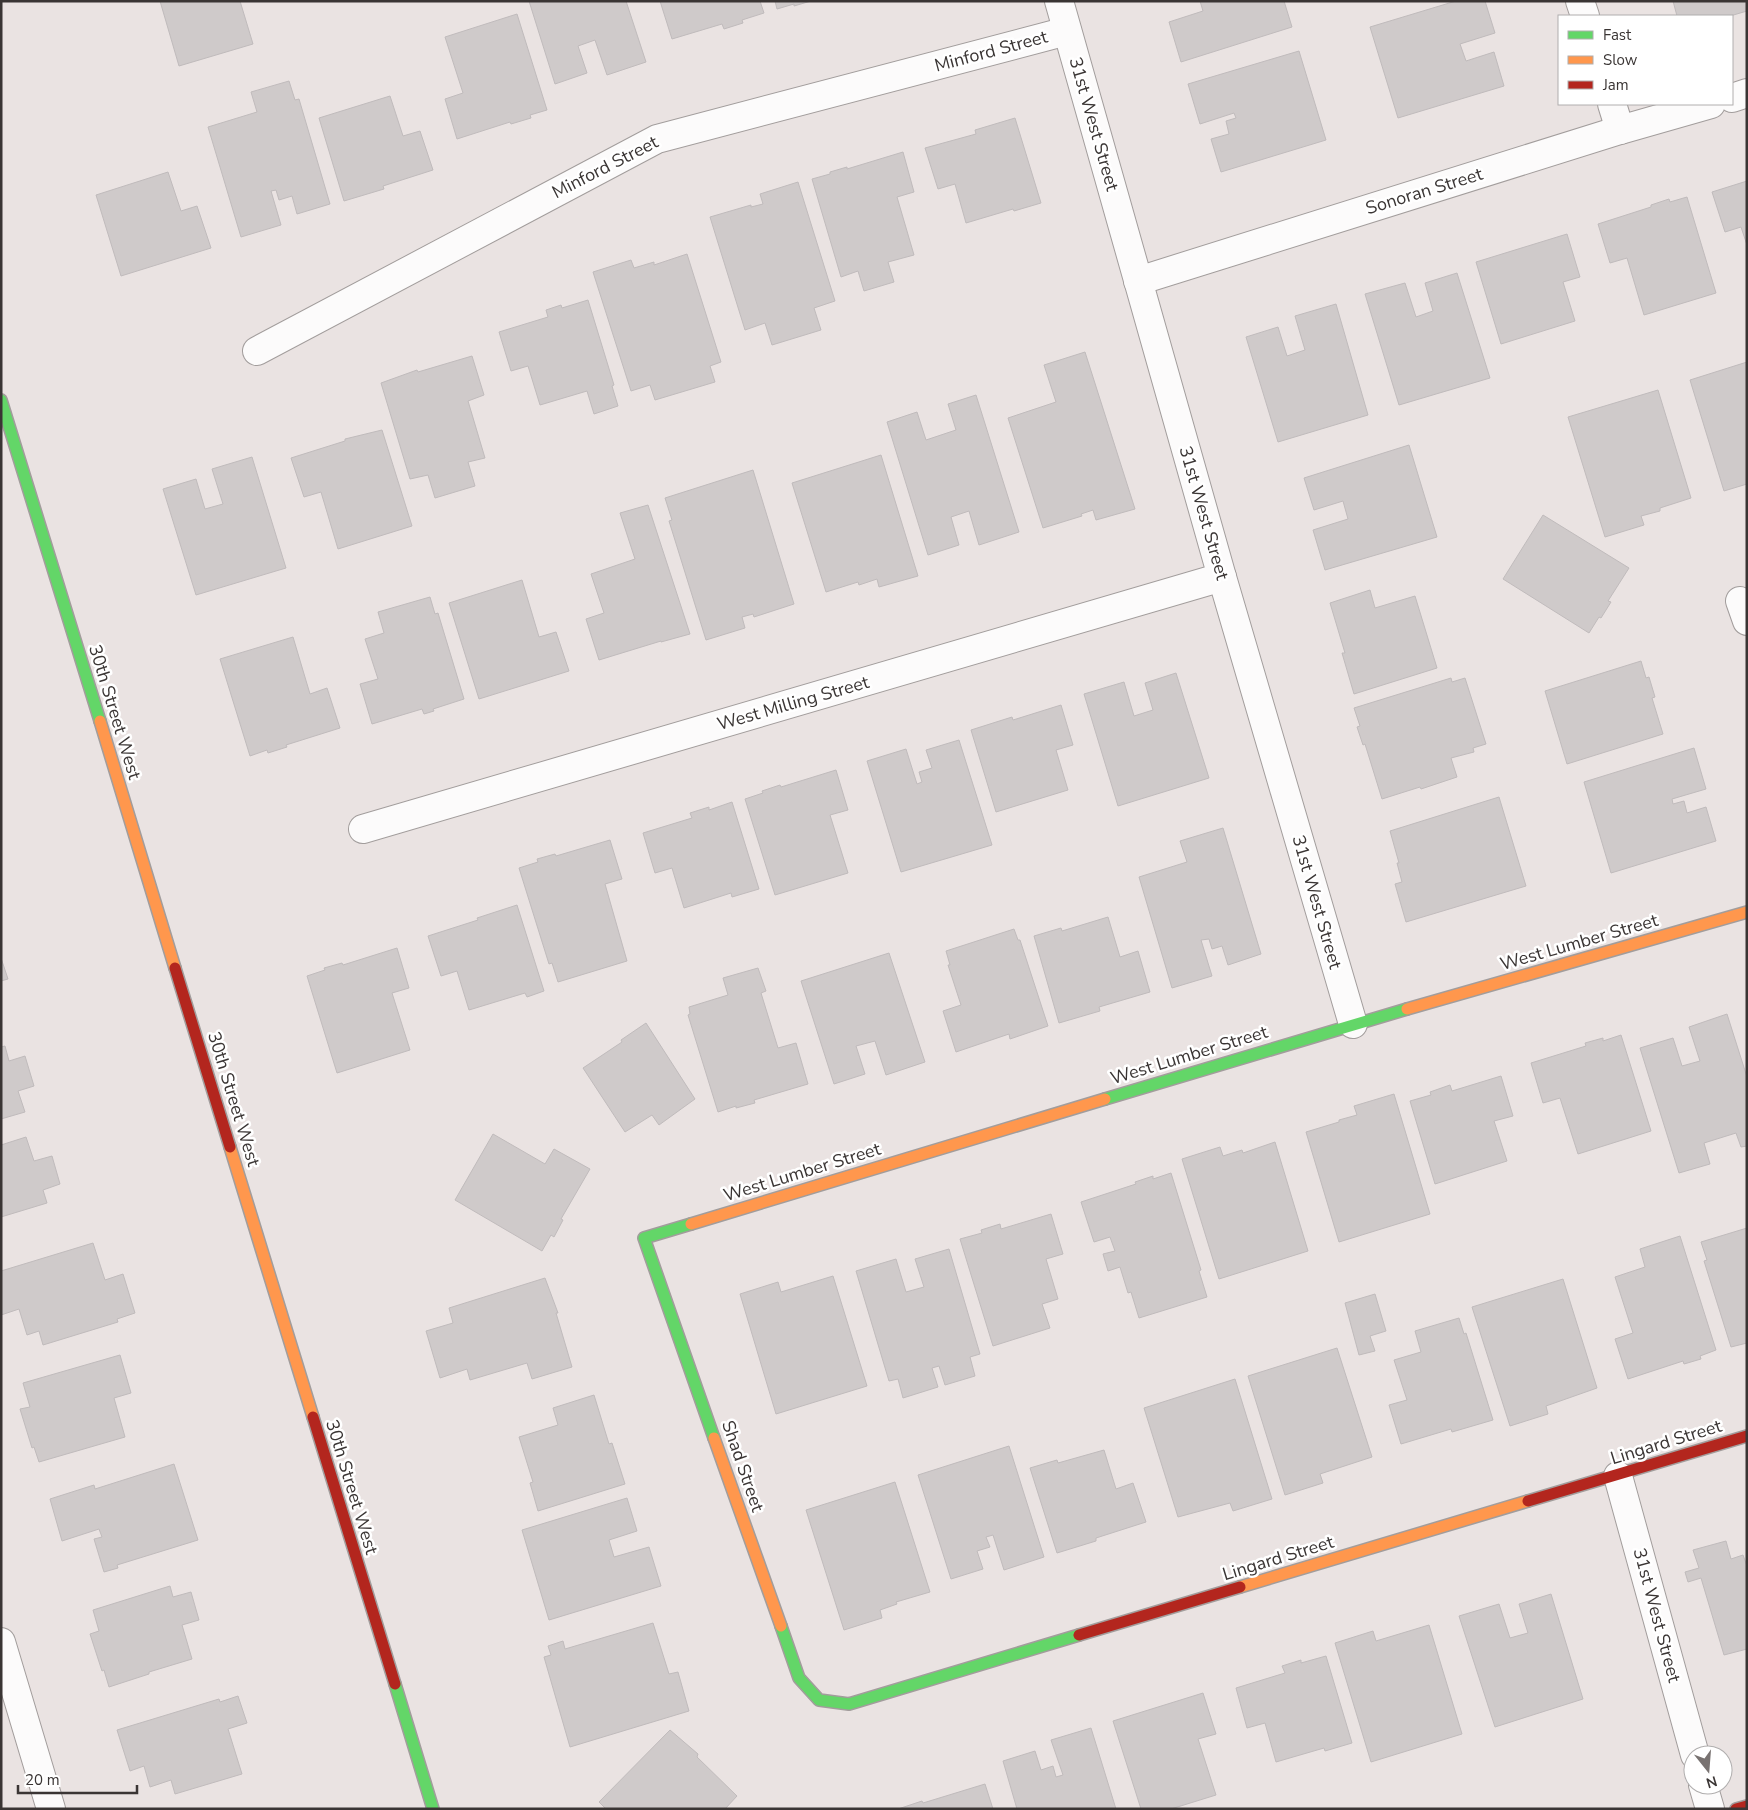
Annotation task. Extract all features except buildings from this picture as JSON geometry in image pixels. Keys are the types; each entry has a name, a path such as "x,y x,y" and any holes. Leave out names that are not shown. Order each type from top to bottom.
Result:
{"street":[{"name":"31st West Street","path":"1059,1 1222,577 1353,1024"},
{"path":"1580,1 1585,15"},
{"name":"Minford Street","path":"257,351 657,139 1067,31"},
{"path":"1733,98 1747,93"},
{"path":"1612,105 1620,130"},
{"name":"Sonoran Street","path":"1138,281 1620,130 1708,105"},
{"name":"30th Street West","path":"1,400 433,1809"},
{"name":"West Milling Street","path":"363,829 1222,577"},
{"name":"West Lumber Street","path":"644,1238 1353,1024 1747,912"},
{"name":"Shad Street","path":"644,1238 799,1678 819,1700"},
{"name":"Lingard Street","path":"819,1700 849,1704 1747,1436"},
{"name":"31st West Street","path":"1618,1476 1692,1745"},
{"path":"1,1642 51,1809"},
{"path":"1706,1795 1710,1809"},
{"path":"1736,1809 1747,1806"}],"traffic: fast":[{"path":"1,400 100,721"},
{"path":"1105,1099 1407,1009"},
{"path":"691,1224 644,1238 714,1438"},
{"path":"781,1626 799,1678 819,1700 849,1704 1079,1635"},
{"path":"395,1684 433,1809"}],"traffic: slow":[{"path":"100,721 175,968"},
{"path":"1407,1009 1747,912"},
{"path":"691,1224 1105,1099"},
{"path":"230,1147 313,1417"},
{"path":"714,1438 781,1626"},
{"path":"1240,1587 1528,1501"}],"traffic: jam":[{"path":"175,968 230,1147"},
{"path":"313,1417 395,1684"},
{"path":"1528,1501 1747,1436"},
{"path":"1079,1635 1240,1587"},
{"path":"1736,1809 1747,1806"}]}
